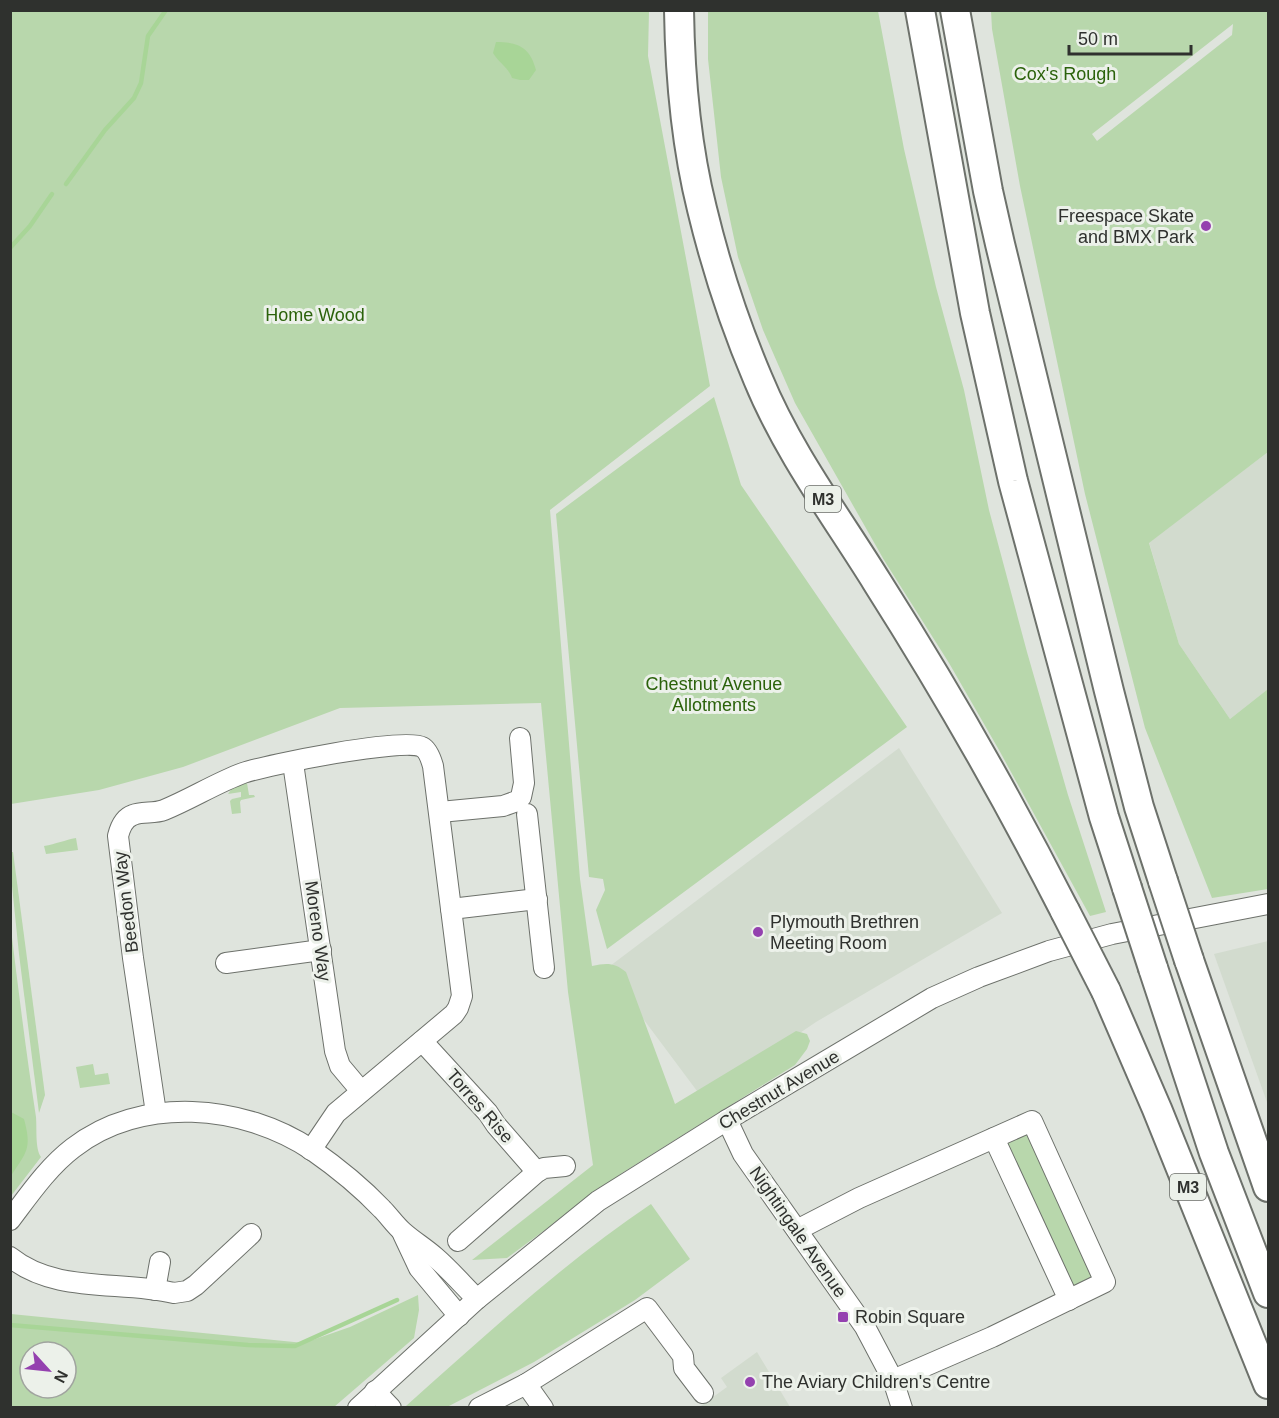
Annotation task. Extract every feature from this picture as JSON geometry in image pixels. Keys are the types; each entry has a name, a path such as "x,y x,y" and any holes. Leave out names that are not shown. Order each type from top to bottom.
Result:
{"highway":[{"name":"M3","path":"668,10 680,48"},
{"name":"M3","path":"679,10 680,48 690,147 701,208 722,280 758,380 803,467 878,583 1018,818 1106,991 1157,1109 1269,1384"},
{"name":"M3","path":"920,10 973,304 1013,481 1104,817 1214,1153 1269,1293"},
{"path":"955,10 1000,244 1139,807 1189,960 1269,1186"},
{"path":"972,10 999,186 1000,244"}],"street":[{"path":"440,812 503,806 517,801 521,797 524,783 520,738"},
{"name":"Beedon Way","path":"156,1113 129,932 118,836 120,827 132,815 161,811 240,774 320,755 401,745 423,747 431,758 440,812 462,996 454,1014 336,1113 311,1150"},
{"name":"Moreno Way","path":"293,763 335,1051 340,1066 361,1091"},
{"path":"527,814 544,968"},
{"path":"451,909 537,899"},
{"name":"Chestnut Avenue","path":"357,1407 477,1299 598,1201 727,1120 932,998 979,977 1049,951 1112,934 1269,904"},
{"path":"226,963 321,950"},
{"name":"Torres Rise","path":"422,1041 488,1113 537,1172"},
{"path":"10,1220 50,1171 74,1147 114,1124 156,1113 202,1113 249,1122 276,1131 311,1150 381,1207 402,1231 434,1256 477,1299"},
{"name":"Nightingale Avenue","path":"727,1120 743,1155 866,1327 893,1380 902,1407"},
{"path":"797,1230 822,1215 880,1188 1032,1121 1105,1282 992,1337 893,1380"},
{"path":"994,1138 1069,1300"},
{"path":"458,1241 544,1167 565,1166"},
{"path":"402,1231 419,1268 459,1316"},
{"path":"10,1257 21,1266 40,1275 90,1284 174,1293 187,1291 251,1234"},
{"path":"155,1290 160,1263"},
{"path":"479,1407 526,1384 647,1308 683,1356 684,1368 703,1393"},
{"path":"526,1384 543,1407"},
{"path":"375,1390 391,1407"}],"shaded area":[{"path":"496,42 511,43 527,51 536,70 529,80 512,78 493,53"},
{"path":"1268,452 1268,689 1230,719 1179,644 1149,542"},
{"path":"899,748 1002,913 816,1022 703,1099 606,969"},
{"path":"1268,941 1268,1105 1214,954"},
{"path":"11,1112 24,1119 28,1144 11,1176"},
{"name":"The Aviary Children's Centre","path":"757,1352 790,1407 698,1408 727,1387 721,1378"}],"green space":[{"name":"Home Wood","path":"11,11 649,11 648,56 710,386 550,510 580,879 592,966 610,964 626,972 675,1104 796,1031 807,1034 810,1041 795,1065 622,1173 507,1258 472,1260 593,1165 568,992 541,703 340,708 183,767 99,790 11,804"},
{"path":"708,11 878,11 904,149 936,287 964,390 989,510 1068,795 1106,912 1090,916 949,663 884,560 795,403 763,330 738,257 721,177 708,59"},
{"name":"Cox's Rough","path":"991,11 1268,11 1268,452 1149,543 1179,644 1230,719 1268,689 1268,889 1212,898 1145,728 1085,494 1020,186 992,29","holes":["1233,24 1232,35 1097,141 1092,134"]},
{"name":"Chestnut Avenue Allotments","path":"714,397 741,485 907,727 607,949 596,910 605,890 603,879 589,877 556,514"},
{"path":"247,783 249,795 255,797 241,800 241,813 232,814 230,801 241,797 241,792 228,794 232,788"},
{"path":"76,838 78,850 46,854 44,846"},
{"path":"10,852 13,852 45,1095 39,1113 19,954"},
{"path":"10,921 36,1117 37,1144 41,1157 11,1196"},
{"path":"93,1064 95,1075 108,1073 110,1084 80,1088 76,1067"},
{"path":"1027,1134 1031,1136 1095,1277 1075,1287 1070,1284 1006,1147 1007,1142"},
{"path":"651,1204 690,1259 635,1300 534,1362 447,1407 406,1406 556,1275"},
{"path":"418,1295 419,1310 414,1338 334,1407 11,1407 11,1314 304,1343 350,1327"}],"waterway":[{"path":"66,184 105,130 134,98 141,83 148,36 166,10"},
{"path":"10,248 30,226 52,194"},
{"path":"10,1325 248,1345 295,1346 397,1300"}],"place":[{"name":"Freespace Skate and BMX Park","path":"1206,226"},
{"name":"Plymouth Brethren Meeting Room","path":"758,932"},
{"name":"Robin Square","path":"843,1317"},
{"name":"The Aviary Children's Centre","path":"750,1382"}]}
